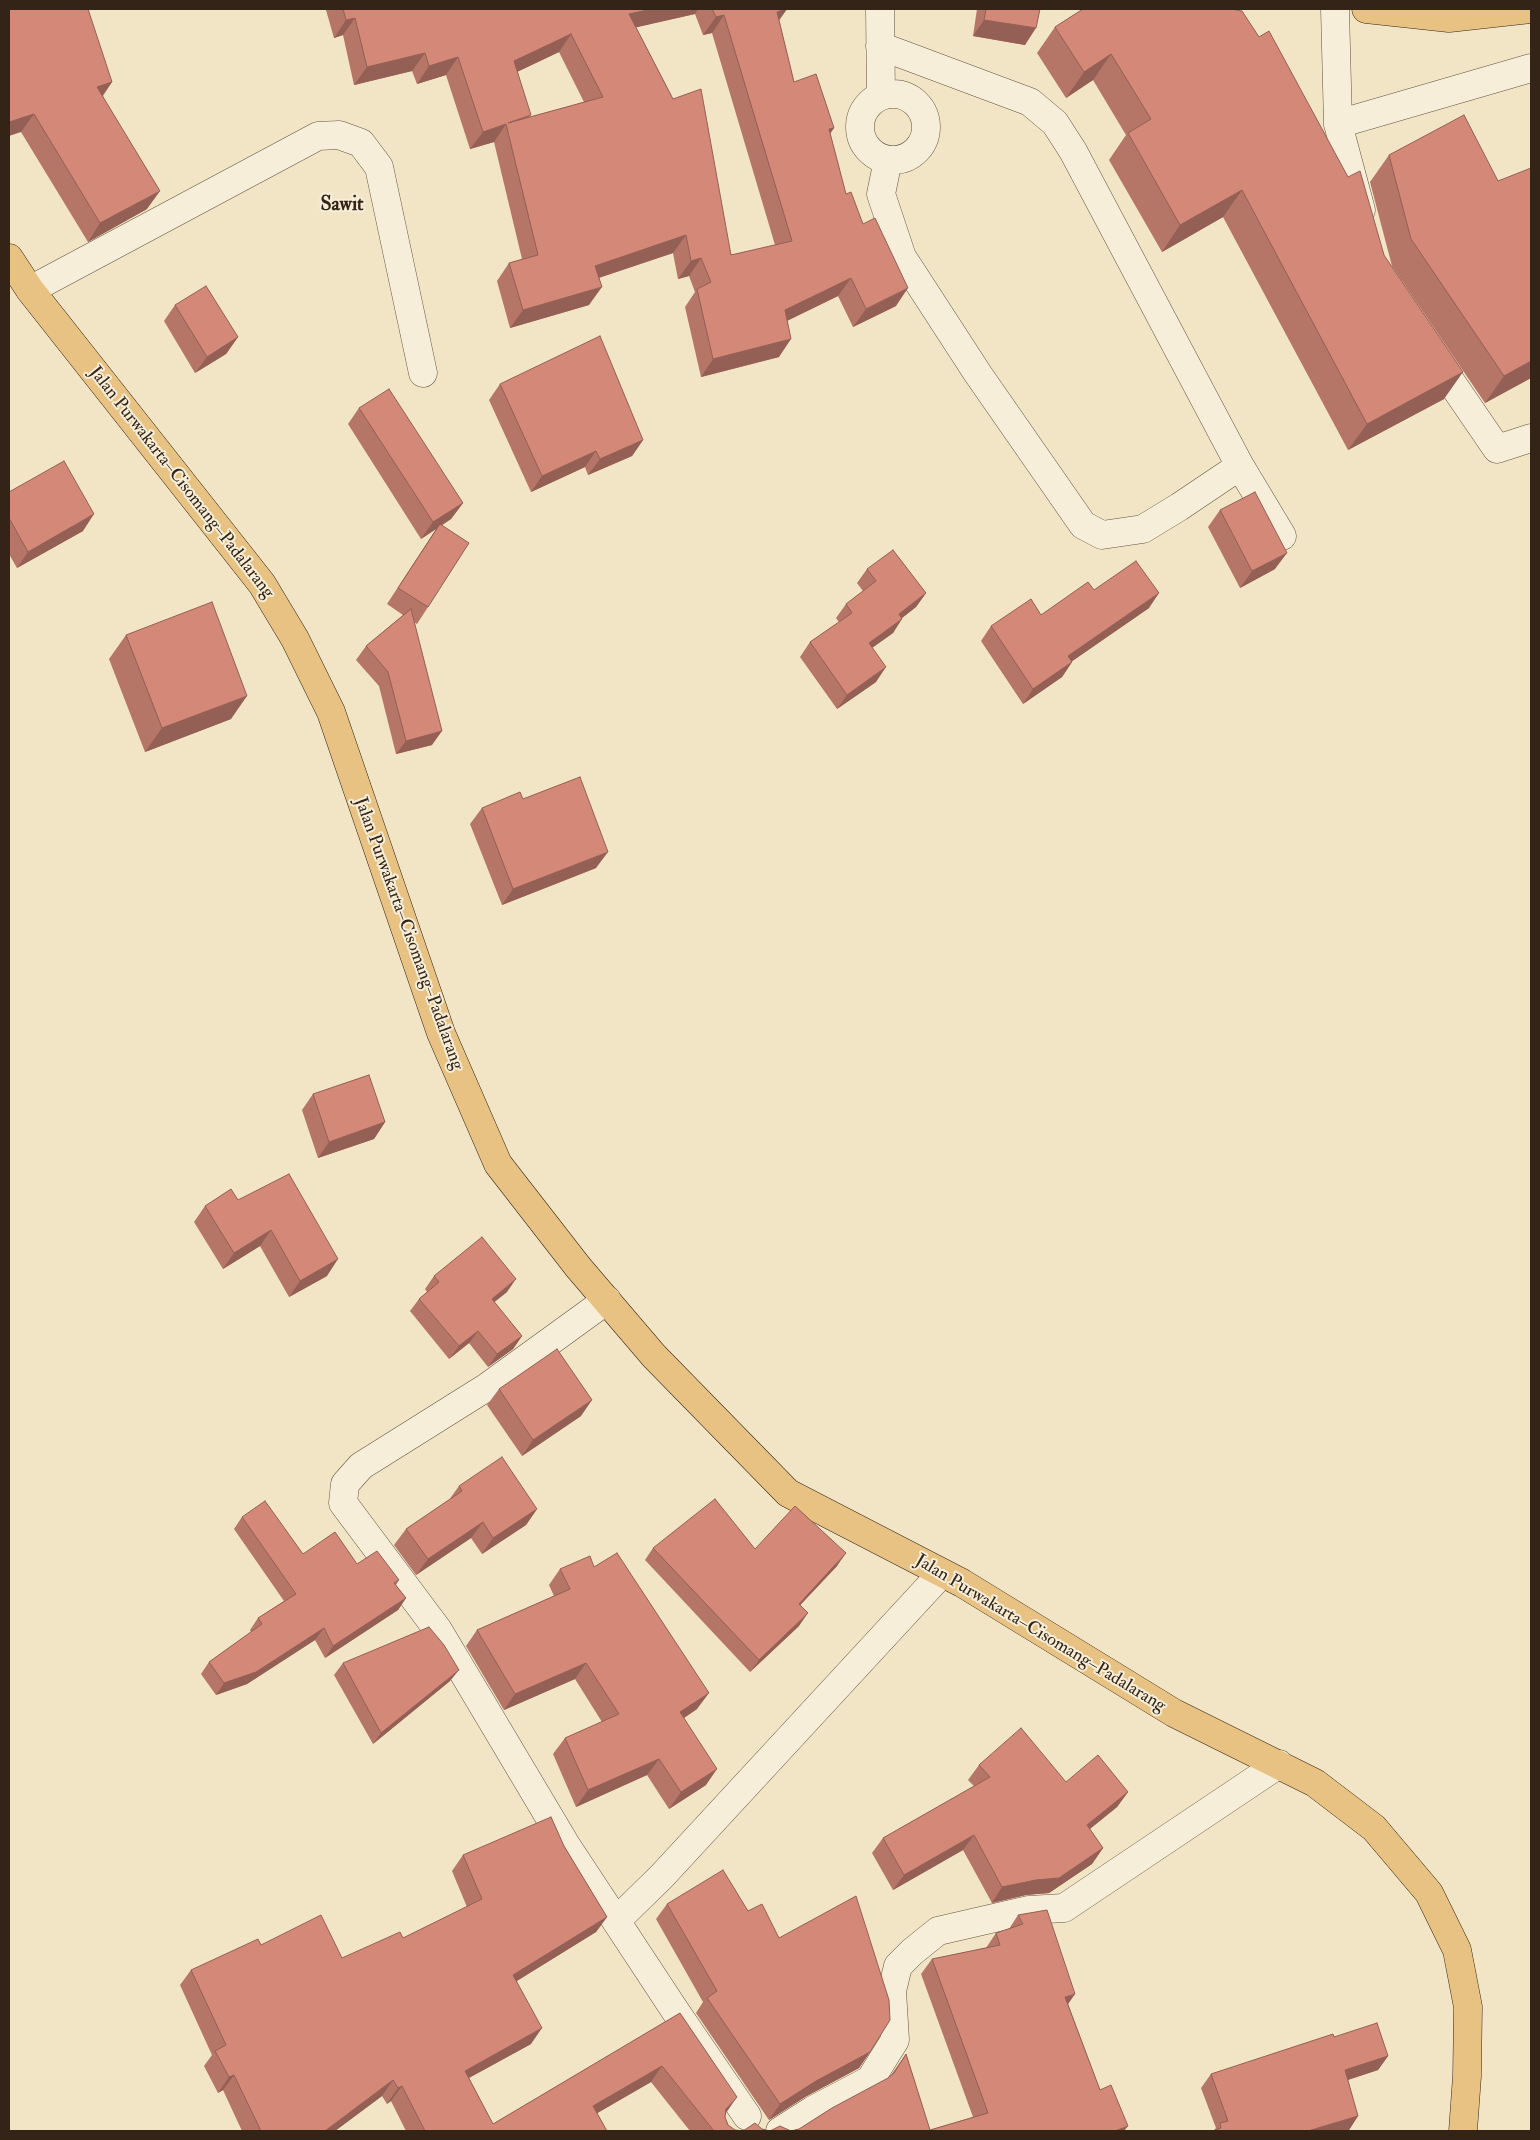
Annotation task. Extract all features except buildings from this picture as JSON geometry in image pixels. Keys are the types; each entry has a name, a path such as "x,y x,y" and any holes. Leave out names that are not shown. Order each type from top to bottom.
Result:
{"main road":[{"path":"1366,9 1448,18 1530,9"},
{"name":"Jalan Purwakarta–Cisomang–Padalarang","path":"9,258 30,290 262,584 295,639 331,712 441,1033 498,1164 578,1267 654,1356 788,1493 942,1573 1174,1713 1315,1783 1374,1828 1428,1894 1457,1950 1468,2007 1467,2076 1463,2131"}],"street":[{"path":"880,9 881,96"},
{"path":"1334,9 1338,124 1368,236"},
{"path":"880,46 1030,102 1054,123 1073,151 1240,466 1282,536"},
{"path":"1338,124 1531,68"},
{"path":"898,95 913,100 925,118 927,129 918,150 910,156 899,160 888,160 878,157 862,141 860,120 865,110 881,96 898,95"},
{"path":"30,290 318,136 339,135 361,143 379,167 423,373"},
{"path":"888,160 881,194 902,257 978,374 1083,524 1102,535 1143,529 1240,466"},
{"path":"1421,337 1496,449 1531,438"},
{"path":"606,1300 487,1387 360,1466 345,1484 343,1503 438,1630 566,1845 745,2126"},
{"path":"616,1921 662,1876 767,1760 942,1573"},
{"path":"780,2131 813,2110 870,2080 895,2040 892,1991 898,1966 938,1931 1029,1910 1064,1908 1279,1764"}],"district":[{"name":"Sawit","path":"342,206"}]}
